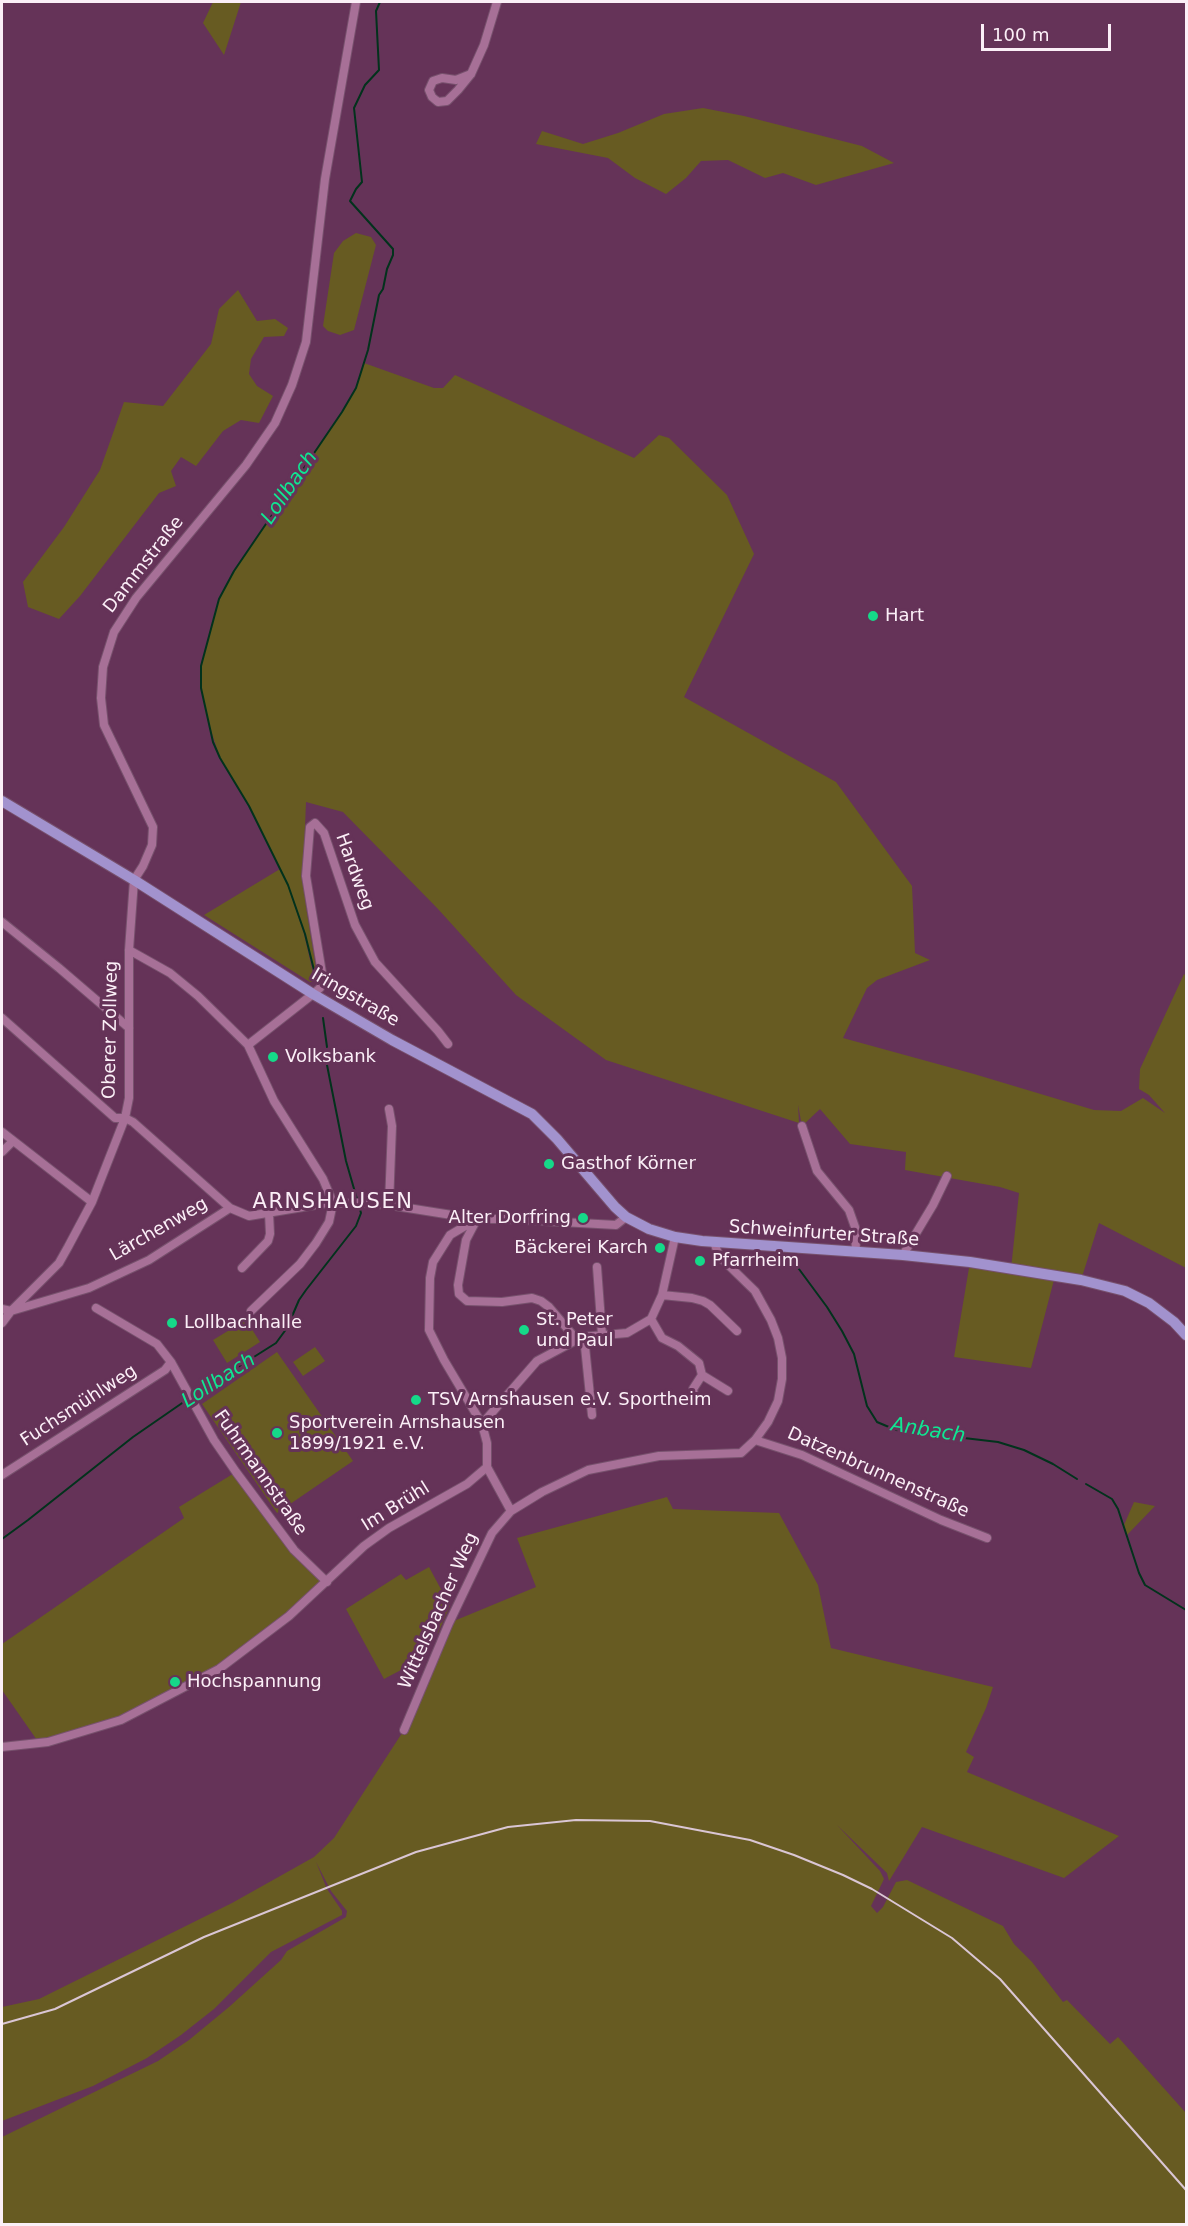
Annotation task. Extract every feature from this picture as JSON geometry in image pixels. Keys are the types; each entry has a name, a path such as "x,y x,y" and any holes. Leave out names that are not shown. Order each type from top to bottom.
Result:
{"main road":[{"name":"Iringstraße","path":"2,801 134,880 313,994 392,1040 532,1114 626,1217 649,1229 675,1238"},
{"name":"Schweinfurter Straße","path":"675,1238 903,1255 970,1262 1081,1280 1125,1291 1149,1303 1174,1322 1186,1335"}],"street":[{"name":"Dammstraße","path":"134,880 152,845 153,826 104,725 101,698 103,667 114,632 136,598 246,465 275,423 292,385 306,342 324,179 356,2"},
{"path":"471,74 456,80 442,78 433,81 429,90 432,97 438,102 447,101 471,74 484,45 497,2"},
{"name":"Hardweg","path":"313,994 320,988 323,979 306,876 310,827 315,823 324,833 355,925 375,962 448,1044"},
{"name":"Oberer Zollweg","path":"2,1323 6,1310 58,1263 92,1202 125,1118 129,1098 129,950 134,880"},
{"path":"2,922 129,1028"},
{"path":"129,950 170,973 191,990 248,1046 274,1101 322,1179 333,1203 329,1222 316,1243 300,1264 251,1311"},
{"path":"248,1046 313,994"},
{"path":"2,1018 115,1118 125,1118 133,1122 230,1208 249,1216 333,1203 359,1203 388,1205 477,1219 507,1218 616,1225 626,1217"},
{"path":"388,1205 392,1126 390,1108"},
{"path":"802,1126 817,1171 849,1210 855,1227 856,1252"},
{"path":"2,1132 92,1202"},
{"path":"2,1152 13,1141"},
{"path":"903,1255 933,1205 947,1176"},
{"name":"Lärchenweg","path":"6,1310 82,1290 139,1264 230,1208"},
{"path":"242,1268 268,1241 269,1213"},
{"path":"477,1219 466,1240 458,1286 459,1294 467,1301 502,1302 532,1298 549,1307 580,1338 592,1414"},
{"path":"477,1219 450,1234 433,1262 430,1278 429,1330 482,1424 487,1443 487,1467 511,1511 542,1492 588,1470 659,1456 741,1453 755,1440 768,1422 778,1401 782,1379 782,1359 778,1338 771,1320 754,1291 719,1256 714,1242"},
{"path":"482,1424 537,1361 580,1338 627,1333 651,1319 662,1295 675,1238"},
{"path":"597,1267 602,1335"},
{"path":"662,1295 703,1301 737,1331"},
{"name":"Fuhrmannstraße","path":"96,1308 157,1344 171,1362 214,1440 236,1472 294,1550 327,1582"},
{"path":"651,1319 662,1338 678,1346 699,1363 702,1375 728,1391"},
{"name":"Fuchsmühlweg","path":"2,1475 165,1370 171,1362"},
{"path":"694,1396 693,1389 702,1375"},
{"name":"Datzenbrunnenstraße","path":"755,1440 802,1455 941,1521 987,1538"},
{"name":"Im Brühl","path":"2,1747 48,1742 121,1720 219,1669 289,1616 327,1582 344,1563 372,1540 467,1484 487,1467"},
{"name":"Wittelsbacher Weg","path":"404,1730 448,1623 492,1533 511,1511"}],"shaded area":[{"path":"213,2 241,2 224,55 203,23"},
{"path":"703,108 862,146 894,163 816,185 783,173 765,178 728,160 701,161 686,178 666,194 635,178 608,158 536,144 542,131 583,144 618,133 664,114"},
{"path":"356,233 371,237 376,245 354,330 340,335 328,331 323,326 334,253 343,241"},
{"path":"238,290 257,321 275,319 288,328 284,336 264,337 251,359 249,374 257,386 273,396 259,423 241,420 223,431 196,466 181,457 171,471 176,486 159,493 80,596 59,619 28,607 23,582 64,527 100,470 124,402 163,406 211,344 219,309"},
{"path":"364,363 434,388 443,388 455,375 634,458 659,435 669,438 727,495 754,554 684,697 836,782 912,886 915,953 930,960 877,980 867,988 843,1038 1094,1110 1121,1111 1143,1098 1165,1113 1149,1095 1139,1089 1140,1069 1184,974 1186,976 1186,1268 1099,1223 1081,1280 1055,1276 1031,1368 954,1357 970,1262 1011,1269 1019,1193 1000,1187 905,1170 906,1152 850,1144 820,1109 802,1126 798,1105 799,1123 606,1060 516,995 438,909 343,812 306,802 303,876 317,982 305,934 287,883 304,934 315,982 310,982 204,915 280,869 249,806 220,758 206,715 201,688 201,666 219,599 234,571 342,412 356,388"},
{"path":"246,1320 260,1342 227,1363 213,1340"},
{"path":"315,1347 325,1361 303,1376 293,1362"},
{"name":"Sportverein Arnshausen 1899/1921 e.V.","path":"277,1352 353,1461 277,1513 202,1404"},
{"path":"236,1472 278,1527 327,1582 219,1669 121,1720 39,1743 2,1690 2,1644 184,1518 179,1507"},
{"path":"667,1497 673,1509 779,1513 818,1585 831,1648 993,1687 966,1752 974,1757 967,1772 1119,1836 1064,1878 922,1827 889,1881 887,1873 837,1825 880,1871 884,1879 871,1906 877,1913 883,1907 896,1882 907,1880 1003,1926 1014,1944 1032,1962 1063,2002 1067,2000 1110,2044 1118,2037 1186,2113 1186,2224 2,2224 2,2137 158,2061 189,2040 229,2007 281,1960 287,1951 346,1917 347,1911 331,1891 316,1862 327,1889 342,1911 342,1915 271,1952 214,2009 147,2058 93,2086 2,2121 2,2007 39,1999 232,1903 314,1857 334,1838 404,1730 449,1623 536,1587 517,1538"},
{"path":"1134,1502 1155,1506 1127,1535 1124,1525"},
{"path":"429,1567 450,1606 438,1633 422,1641 425,1650 417,1655 418,1661 384,1679 346,1609 401,1574 406,1580"}],"waterway":[{"name":"Lollbach","path":"317,982 305,934 288,885 249,806 213,742 201,688 201,666 219,599 234,571 342,412 356,388 368,350 379,295 383,289 393,249 350,201 362,182 354,108 365,85 379,70 376,11 380,2"},
{"name":"Lollbach","path":"323,1018 327,1047"},
{"name":"Lollbach","path":"192,1396 276,1343 287,1328 299,1300 356,1226 361,1213 346,1161 327,1065"},
{"name":"Anbach","path":"796,1265 827,1307 854,1354 867,1406 877,1422 896,1430 998,1442 1024,1450 1077,1479"},
{"name":"Lollbach","path":"2,1539 133,1437 188,1399"},
{"name":"Anbach","path":"1086,1484 1112,1499 1118,1509 1145,1585 1186,1610"}],"railway":[{"path":"2,2024 55,2009 204,1937 416,1852 508,1827 576,1820 650,1821 750,1840 794,1855 872,1889 952,1938 1000,1979 1186,2190"}],"place":[{"name":"Hart","path":"873,616"},
{"name":"Volksbank","path":"273,1057"},
{"name":"Gasthof Körner","path":"549,1164"},
{"name":"Alter Dorfring","path":"583,1218"},
{"name":"Bäckerei Karch","path":"660,1248"},
{"name":"Pfarrheim","path":"700,1261"},
{"name":"Lollbachhalle","path":"172,1323"},
{"name":"St. Peter und Paul","path":"524,1330"},
{"name":"TSV Arnshausen e.V. Sportheim","path":"416,1400"},
{"name":"Sportverein Arnshausen 1899/1921 e.V.","path":"277,1433"},
{"name":"Hochspannung","path":"175,1682"}],"district":[{"name":"ARNSHAUSEN","path":"333,1203"}]}
